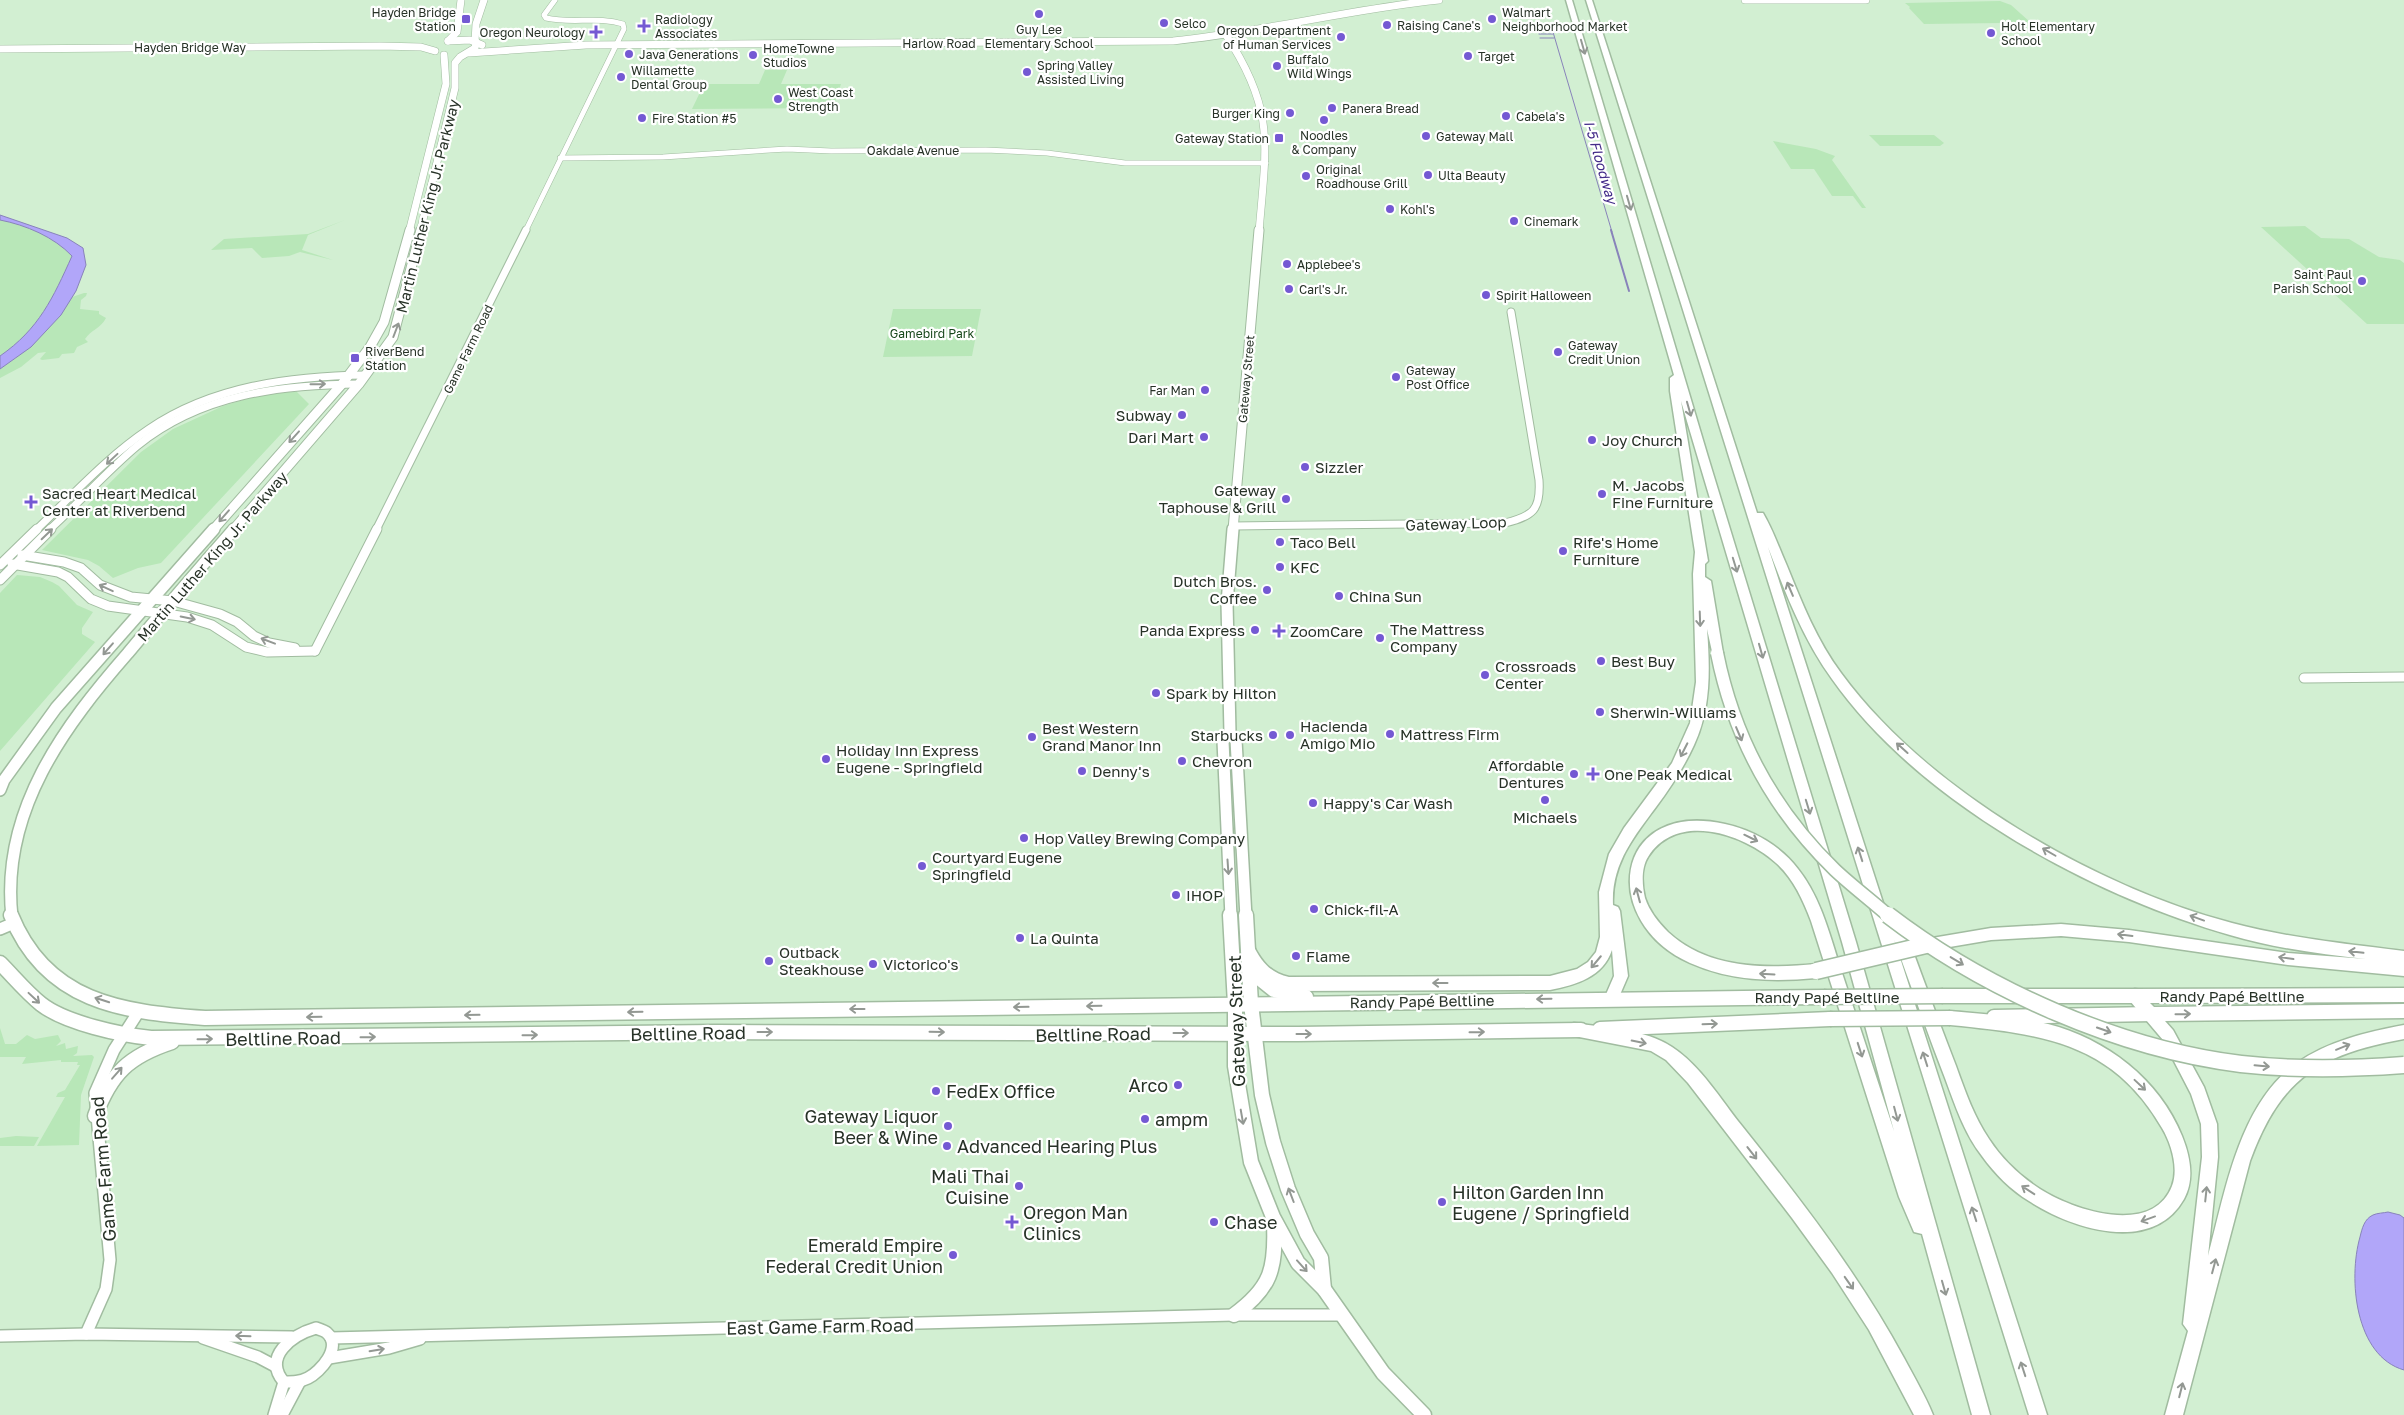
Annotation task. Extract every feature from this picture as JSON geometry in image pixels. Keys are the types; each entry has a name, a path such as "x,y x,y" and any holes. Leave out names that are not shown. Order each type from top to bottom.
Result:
{"highway":[{"path":"1569,0 1849,942 1936,1262 1981,1415"},
{"path":"1589,0 2038,1415"},
{"path":"1675,361 1675,391 1700,553 1726,696 1736,728 1757,771 1788,817 1825,858 1872,901 1914,934 1966,967 2007,989 2069,1018 2172,1051 2218,1060 2282,1068 2357,1069 2404,1065"},
{"path":"1750,503 1763,523 1810,633 1828,664 1851,695 1882,730 1954,792 2056,856 2160,905 2209,922 2282,940 2345,951 2404,957"},
{"path":"1248,949 1252,962 1262,972 1275,981 1289,984 1550,983 1588,971 1598,961 1606,939 1606,892 1612,864 1622,842 1663,788 1682,754 1696,723 1701,691 1698,576 1700,553"},
{"path":"1936,1262 1907,1198 1818,920 1797,877 1782,860 1762,844 1736,832 1700,826 1677,829 1657,839 1646,849 1639,861 1636,875 1638,899 1643,910 1655,927 1677,947 1707,963 1744,972 1779,975 1816,971 1926,945 1991,934 2061,930 2129,936 2288,959 2404,969"},
{"path":"1867,877 1897,927 1958,1093 1988,1151 2019,1185 2047,1203 2070,1214 2096,1222 2135,1223 2150,1219 2162,1212 2178,1194 2182,1178 2183,1161 2172,1128 2152,1096 2120,1066 2090,1047 2066,1038 2020,1026 1950,1018"},
{"path":"1609,881 1622,965 1621,976 1610,998"},
{"name":"Randy Papé Beltline","path":"2134,996 2404,995"},
{"path":"2134,996 2152,1014 2168,1035 2185,1066 2209,1124 2210,1157 2187,1364"},
{"name":"Randy Papé Beltline","path":"2152,1014 2404,1011"},
{"path":"1574,1030 1645,1043 1661,1048 1673,1056 1694,1078 1815,1235 1857,1295 1894,1357 1924,1415"},
{"path":"2174,1415 2246,1148 2268,1103 2291,1077 2325,1055 2362,1040 2404,1032"}],"main road":[{"path":"443,55 442,44 457,32 461,0"},
{"path":"484,0 476,24 476,41 552,44"},
{"name":"Harlow Road","path":"616,45 1134,42 1180,40 1226,35 1350,12 1439,0"},
{"path":"1745,0 1866,0"},
{"name":"Gateway Street","path":"1226,35 1248,70 1259,95 1266,125 1266,163 1227,610 1230,733 1224,741 1225,796 1235,1004 1236,1074 1251,1162 1273,1217 1298,1264 1324,1289 1340,1315 1383,1373 1424,1415"},
{"name":"Hayden Bridge Way","path":"380,46 421,47 467,39 491,47 552,44 616,45"},
{"name":"Martin Luther King Jr. Parkway","path":"139,1011 96,999 66,986 44,969 14,922 4,885 4,862 12,823 31,777 60,731 162,615 359,384 393,337 399,320 455,88 456,60 475,48 476,41"},
{"name":"Hayden Bridge Way","path":"0,49 442,44"},
{"name":"Hayden Bridge Way","path":"443,55 586,45"},
{"path":"455,79 464,60 479,52"},
{"name":"Martin Luther King Jr. Parkway","path":"0,790 4,780 56,708 342,384 370,347 384,322 395,288 446,84 443,55"},
{"name":"Gateway Street","path":"1230,733 1236,740 1239,825 1251,1004 1262,1095 1273,1142 1298,1214 1321,1258 1324,1289"},
{"path":"1225,796 1232,802 1232,820 1239,825"},
{"path":"0,963 42,1005 66,1017 122,1035"},
{"path":"1249,970 1266,987 1286,994 1340,1002"},
{"name":"Randy Papé Beltline","path":"1251,1004 1610,998 2134,996"},
{"name":"Beltline Road","path":"139,1011 188,1018 226,1019 1251,1004"},
{"name":"Randy Papé Beltline","path":"1255,1034 1574,1030 1830,1020 2152,1014"},
{"name":"Beltline Road","path":"122,1035 182,1039 716,1032 1255,1034"},
{"path":"95,1116 103,1092 130,1059 151,1048 182,1039"},
{"path":"1234,1315 1253,1302 1264,1290 1272,1274 1276,1254 1273,1217"}],"street":[{"name":"Game Farm Road","path":"315,651 454,377 624,29 622,24 610,20 561,21 546,18 544,15 555,0"},
{"name":"Oakdale Avenue","path":"560,158 663,157 787,149 830,151 986,150 1047,153 1126,163 1266,163"},
{"name":"Gateway Loop","path":"1233,526 1505,522 1517,520 1532,512 1538,507 1540,500 1539,480 1511,312"},
{"path":"1,564 121,450 164,420 194,404 232,390 273,380 309,376 366,375"},
{"path":"0,580 132,451 161,429 217,402 252,392 291,385 359,384"},
{"path":"12,553 64,562 81,568 100,585 131,597 173,601 220,614 269,643 315,651"},
{"path":"1,564 15,564 58,572 68,577 91,599 108,606 140,612 187,617 212,625 246,647 266,652 315,651"},
{"path":"2304,678 2404,677"},
{"path":"0,929 14,922"},
{"name":"Game Farm Road","path":"86,1334 106,1289 110,1260 102,1161 95,1116 95,1093 104,1067 122,1035 139,1011"},
{"path":"1210,1316 1340,1315"},
{"name":"East Game Farm Road","path":"331,1338 1210,1316"},
{"path":"316,1328 328,1333 331,1338 329,1358 316,1374 299,1383 284,1382 276,1373 275,1366 284,1346 300,1332 316,1328"},
{"path":"0,1336 86,1334 292,1338"},
{"path":"194,1335 258,1356 275,1366"},
{"name":"East Game Farm Road","path":"329,1358 389,1348 430,1336"},
{"path":"274,1415 284,1382"},
{"path":"282,1415 299,1383"}],"green space":[{"path":"2000,1 2011,5 2030,22 2027,24 2033,26 2005,26 2003,23 1924,24 1905,3"},
{"path":"765,70 787,70 781,84 841,84 833,108 692,109 704,84 759,84"},
{"path":"1869,135 1934,135 1944,143 1940,146 1880,146"},
{"path":"1773,141 1816,149 1835,156 1832,160 1866,208 1862,208 1853,196 1832,196 1814,169 1791,169"},
{"path":"0,220 20,225 39,233 57,243 72,256 44,312 14,346 0,356"},
{"path":"345,220 308,235 302,250 333,260 300,252 289,256 262,258 252,248 211,250 224,239 308,234"},
{"name":"Saint Paul Parish School","path":"2305,226 2321,238 2349,239 2379,257 2400,260 2404,263 2404,324 2367,324 2261,227"},
{"path":"87,293 81,300 80,309 99,311 99,314 106,318 85,339 88,342 77,347 74,353 62,354 59,358 42,360 40,359 46,352 38,353 21,367 0,378 0,369 16,358 72,297"},
{"name":"Gamebird Park","path":"893,309 981,309 972,356 883,357"},
{"path":"297,392 309,404 161,563 138,568 113,578 99,566 88,560 42,550 141,452 173,429 223,406 253,397"},
{"path":"17,575 40,577 52,582 59,586 77,605 93,612 82,628 82,634 95,642 0,751 0,593"},
{"path":"0,1028 5,1044 16,1044 27,1035 35,1039 58,1035 61,1041 56,1046 65,1043 66,1049 78,1046 77,1053 73,1056 92,1055 94,1057 81,1095 79,1145 37,1146 65,1097 56,1097 58,1093 65,1090 80,1065 77,1065 78,1062 61,1062 61,1060 22,1064 26,1057 0,1057"},
{"path":"16,1136 39,1137 34,1146 0,1146 0,1138"}],"shaded area":[{"path":"0,215 67,238 83,248 86,265 76,291 61,315 31,347 0,369 0,356 25,335 44,312 72,256 57,243 39,233 20,225 0,220"},
{"path":"2388,1212 2404,1218 2404,1370 2388,1362 2375,1349 2365,1333 2359,1314 2356,1294 2356,1254 2365,1222 2376,1214"}],"waterway":[{"name":"I-5 Floodway","path":"1553,32 1612,232"},
{"name":"I-5 Floodway","path":"1539,34 1553,34"},
{"name":"I-5 Floodway","path":"1540,38 1554,38"},
{"name":"I-5 Floodway","path":"1611,230 1629,291"}],"place":[{"name":"Guy Lee Elementary School","path":"1039,14"},
{"name":"Hayden Bridge Station","path":"466,19"},
{"name":"Walmart Neighborhood Market","path":"1492,19"},
{"name":"Selco","path":"1164,23"},
{"name":"Raising Cane's","path":"1387,25"},
{"name":"Radiology Associates","path":"644,26"},
{"name":"Oregon Neurology","path":"596,32"},
{"name":"Holt Elementary School","path":"1991,33"},
{"name":"Oregon Department of Human Services","path":"1341,37"},
{"name":"Java Generations","path":"629,54"},
{"name":"HomeTowne Studios","path":"753,55"},
{"name":"Target","path":"1468,56"},
{"name":"Buffalo Wild Wings","path":"1277,66"},
{"name":"Spring Valley Assisted Living","path":"1027,72"},
{"name":"Willamette Dental Group","path":"621,77"},
{"name":"West Coast Strength","path":"778,99"},
{"name":"Panera Bread","path":"1332,108"},
{"name":"Burger King","path":"1290,113"},
{"name":"Cabela's","path":"1506,116"},
{"name":"Fire Station #5","path":"642,118"},
{"name":"Noodles & Company","path":"1324,120"},
{"name":"Gateway Mall","path":"1426,136"},
{"name":"Gateway Station","path":"1279,138"},
{"name":"Ulta Beauty","path":"1428,175"},
{"name":"Original Roadhouse Grill","path":"1306,176"},
{"name":"Kohl's","path":"1390,209"},
{"name":"Cinemark","path":"1514,221"},
{"name":"Applebee's","path":"1287,264"},
{"name":"Saint Paul Parish School","path":"2362,281"},
{"name":"Carl's Jr.","path":"1289,289"},
{"name":"Spirit Halloween","path":"1486,295"},
{"name":"Gateway Credit Union","path":"1558,352"},
{"name":"RiverBend Station","path":"355,358"},
{"name":"Gateway Post Office","path":"1396,377"},
{"name":"Far Man","path":"1205,390"},
{"name":"Subway","path":"1182,415"},
{"name":"Dari Mart","path":"1204,437"},
{"name":"Joy Church","path":"1592,440"},
{"name":"Sizzler","path":"1305,467"},
{"name":"M. Jacobs Fine Furniture","path":"1602,494"},
{"name":"Gateway Taphouse & Grill","path":"1286,499"},
{"name":"Sacred Heart Medical Center at Riverbend","path":"31,502"},
{"name":"Taco Bell","path":"1280,542"},
{"name":"Rife's Home Furniture","path":"1563,551"},
{"name":"KFC","path":"1280,567"},
{"name":"Dutch Bros. Coffee","path":"1267,590"},
{"name":"China Sun","path":"1339,596"},
{"name":"Panda Express","path":"1255,630"},
{"name":"ZoomCare","path":"1279,631"},
{"name":"The Mattress Company","path":"1380,638"},
{"name":"Best Buy","path":"1601,661"},
{"name":"Crossroads Center","path":"1485,675"},
{"name":"Spark by Hilton","path":"1156,693"},
{"name":"Sherwin-Williams","path":"1600,712"},
{"name":"Mattress Firm","path":"1390,734"},
{"name":"Starbucks","path":"1273,735"},
{"name":"Hacienda Amigo Mio","path":"1290,735"},
{"name":"Best Western Grand Manor Inn","path":"1032,737"},
{"name":"Holiday Inn Express Eugene - Springfield","path":"826,759"},
{"name":"Chevron","path":"1182,761"},
{"name":"Denny's","path":"1082,771"},
{"name":"Affordable Dentures","path":"1574,774"},
{"name":"One Peak Medical","path":"1593,774"},
{"name":"Michaels","path":"1545,800"},
{"name":"Happy's Car Wash","path":"1313,803"},
{"name":"Hop Valley Brewing Company","path":"1024,838"},
{"name":"Courtyard Eugene Springfield","path":"922,866"},
{"name":"IHOP","path":"1176,895"},
{"name":"Chick-fil-A","path":"1314,909"},
{"name":"La Quinta","path":"1020,938"},
{"name":"Flame","path":"1296,956"},
{"name":"Outback Steakhouse","path":"769,961"},
{"name":"Victorico's","path":"873,964"},
{"name":"Arco","path":"1178,1085"},
{"name":"FedEx Office","path":"936,1091"},
{"name":"ampm","path":"1145,1119"},
{"name":"Gateway Liquor Beer & Wine","path":"948,1126"},
{"name":"Advanced Hearing Plus","path":"947,1146"},
{"name":"Mali Thai Cuisine","path":"1019,1186"},
{"name":"Hilton Garden Inn Eugene / Springfield","path":"1442,1202"},
{"name":"Oregon Man Clinics","path":"1012,1222"},
{"name":"Chase","path":"1214,1222"},
{"name":"Emerald Empire Federal Credit Union","path":"953,1255"}]}
